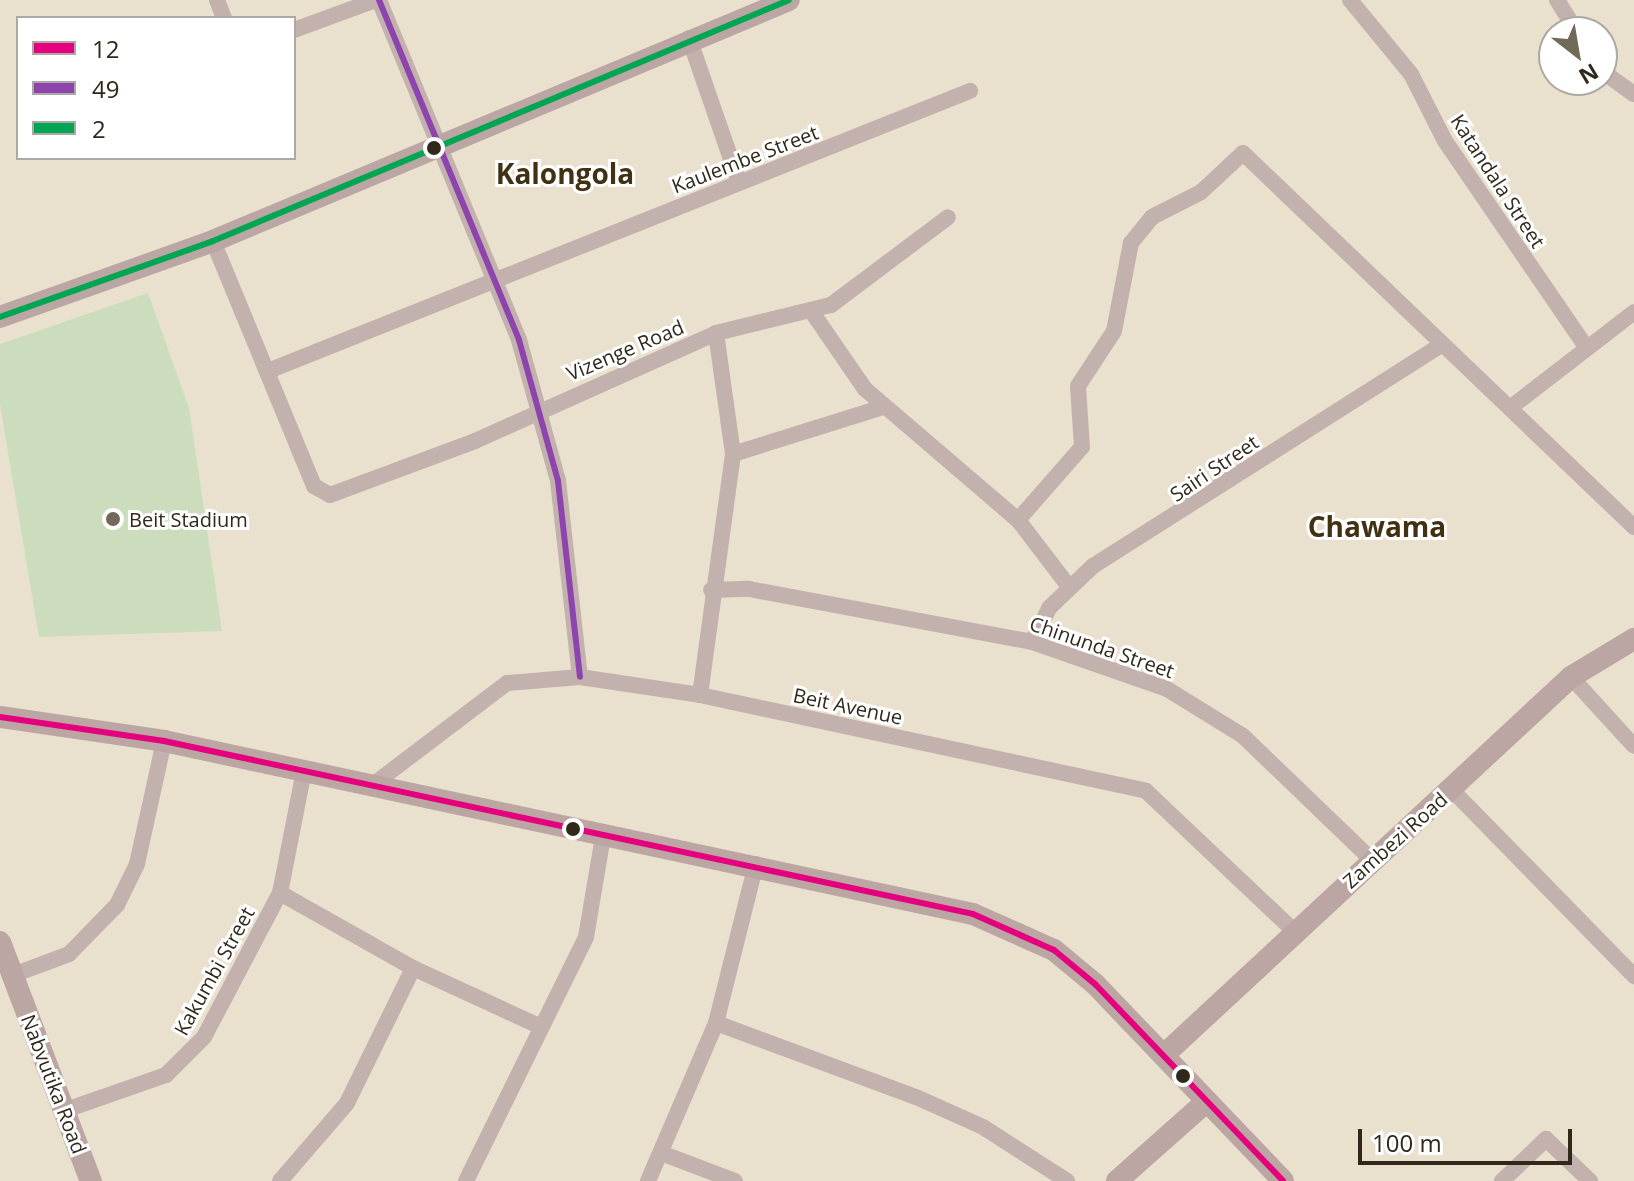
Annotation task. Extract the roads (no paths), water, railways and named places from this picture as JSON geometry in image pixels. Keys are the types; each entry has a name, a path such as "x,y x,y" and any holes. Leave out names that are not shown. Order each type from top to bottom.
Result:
{"street":[{"path":"296,29 377,0 432,144 493,280 538,411 562,506 580,677"},
{"path":"0,317 213,241 432,144 789,0"},
{"name":"Katandala Street","path":"1350,0 1411,74 1445,141 1586,347"},
{"path":"689,38 739,182"},
{"name":"Kaulembe Street","path":"268,371 970,91"},
{"path":"1018,520 1082,447 1078,386 1114,331 1131,243 1152,217 1201,192 1243,153 1301,202 1439,346 1510,408 1634,527"},
{"name":"Vizenge Road","path":"213,241 314,486 330,495 538,411 716,333 812,312 851,294 948,217"},
{"path":"812,312 845,368 883,407 1018,520 1067,584"},
{"path":"1510,408 1634,312"},
{"path":"700,695 711,590 733,454 716,333"},
{"name":"Sairi Street","path":"1032,642 1067,584 1439,346"},
{"path":"733,454 883,407"},
{"name":"Chinunda Street","path":"711,590 749,589 1032,642 1202,705 1373,861"},
{"name":"Zambezi Road","path":"1165,1054 1571,677 1634,639"},
{"name":"Beit Avenue","path":"370,787 487,692 580,677 700,695 1146,791 1295,932"},
{"path":"1571,677 1634,746"},
{"path":"0,717 164,741 603,836 756,864 916,899 1028,936 1095,984 1283,1181"},
{"path":"13,975 69,954 117,905 137,864 164,741"},
{"name":"Kakumbi Street","path":"63,1111 153,1081 190,1054 280,893 304,771"},
{"path":"1451,789 1634,976"},
{"path":"466,1181 586,937 603,836"},
{"path":"648,1181 716,1023 756,864"},
{"path":"280,893 413,968 541,1027"},
{"name":"Nabvutika Road","path":"0,942 91,1181"},
{"path":"280,1181 347,1103 413,968"},
{"path":"716,1023 916,1097 983,1127 1067,1181"},
{"path":"1117,1181 1206,1102"},
{"path":"1502,1181 1546,1139 1590,1181"},
{"path":"661,1153 735,1181"}],"place":[{"name":"Beit Stadium","path":"113,519"}],"district":[{"name":"Kalongola","path":"565,173"},
{"name":"Chawama","path":"1377,526"}]}
